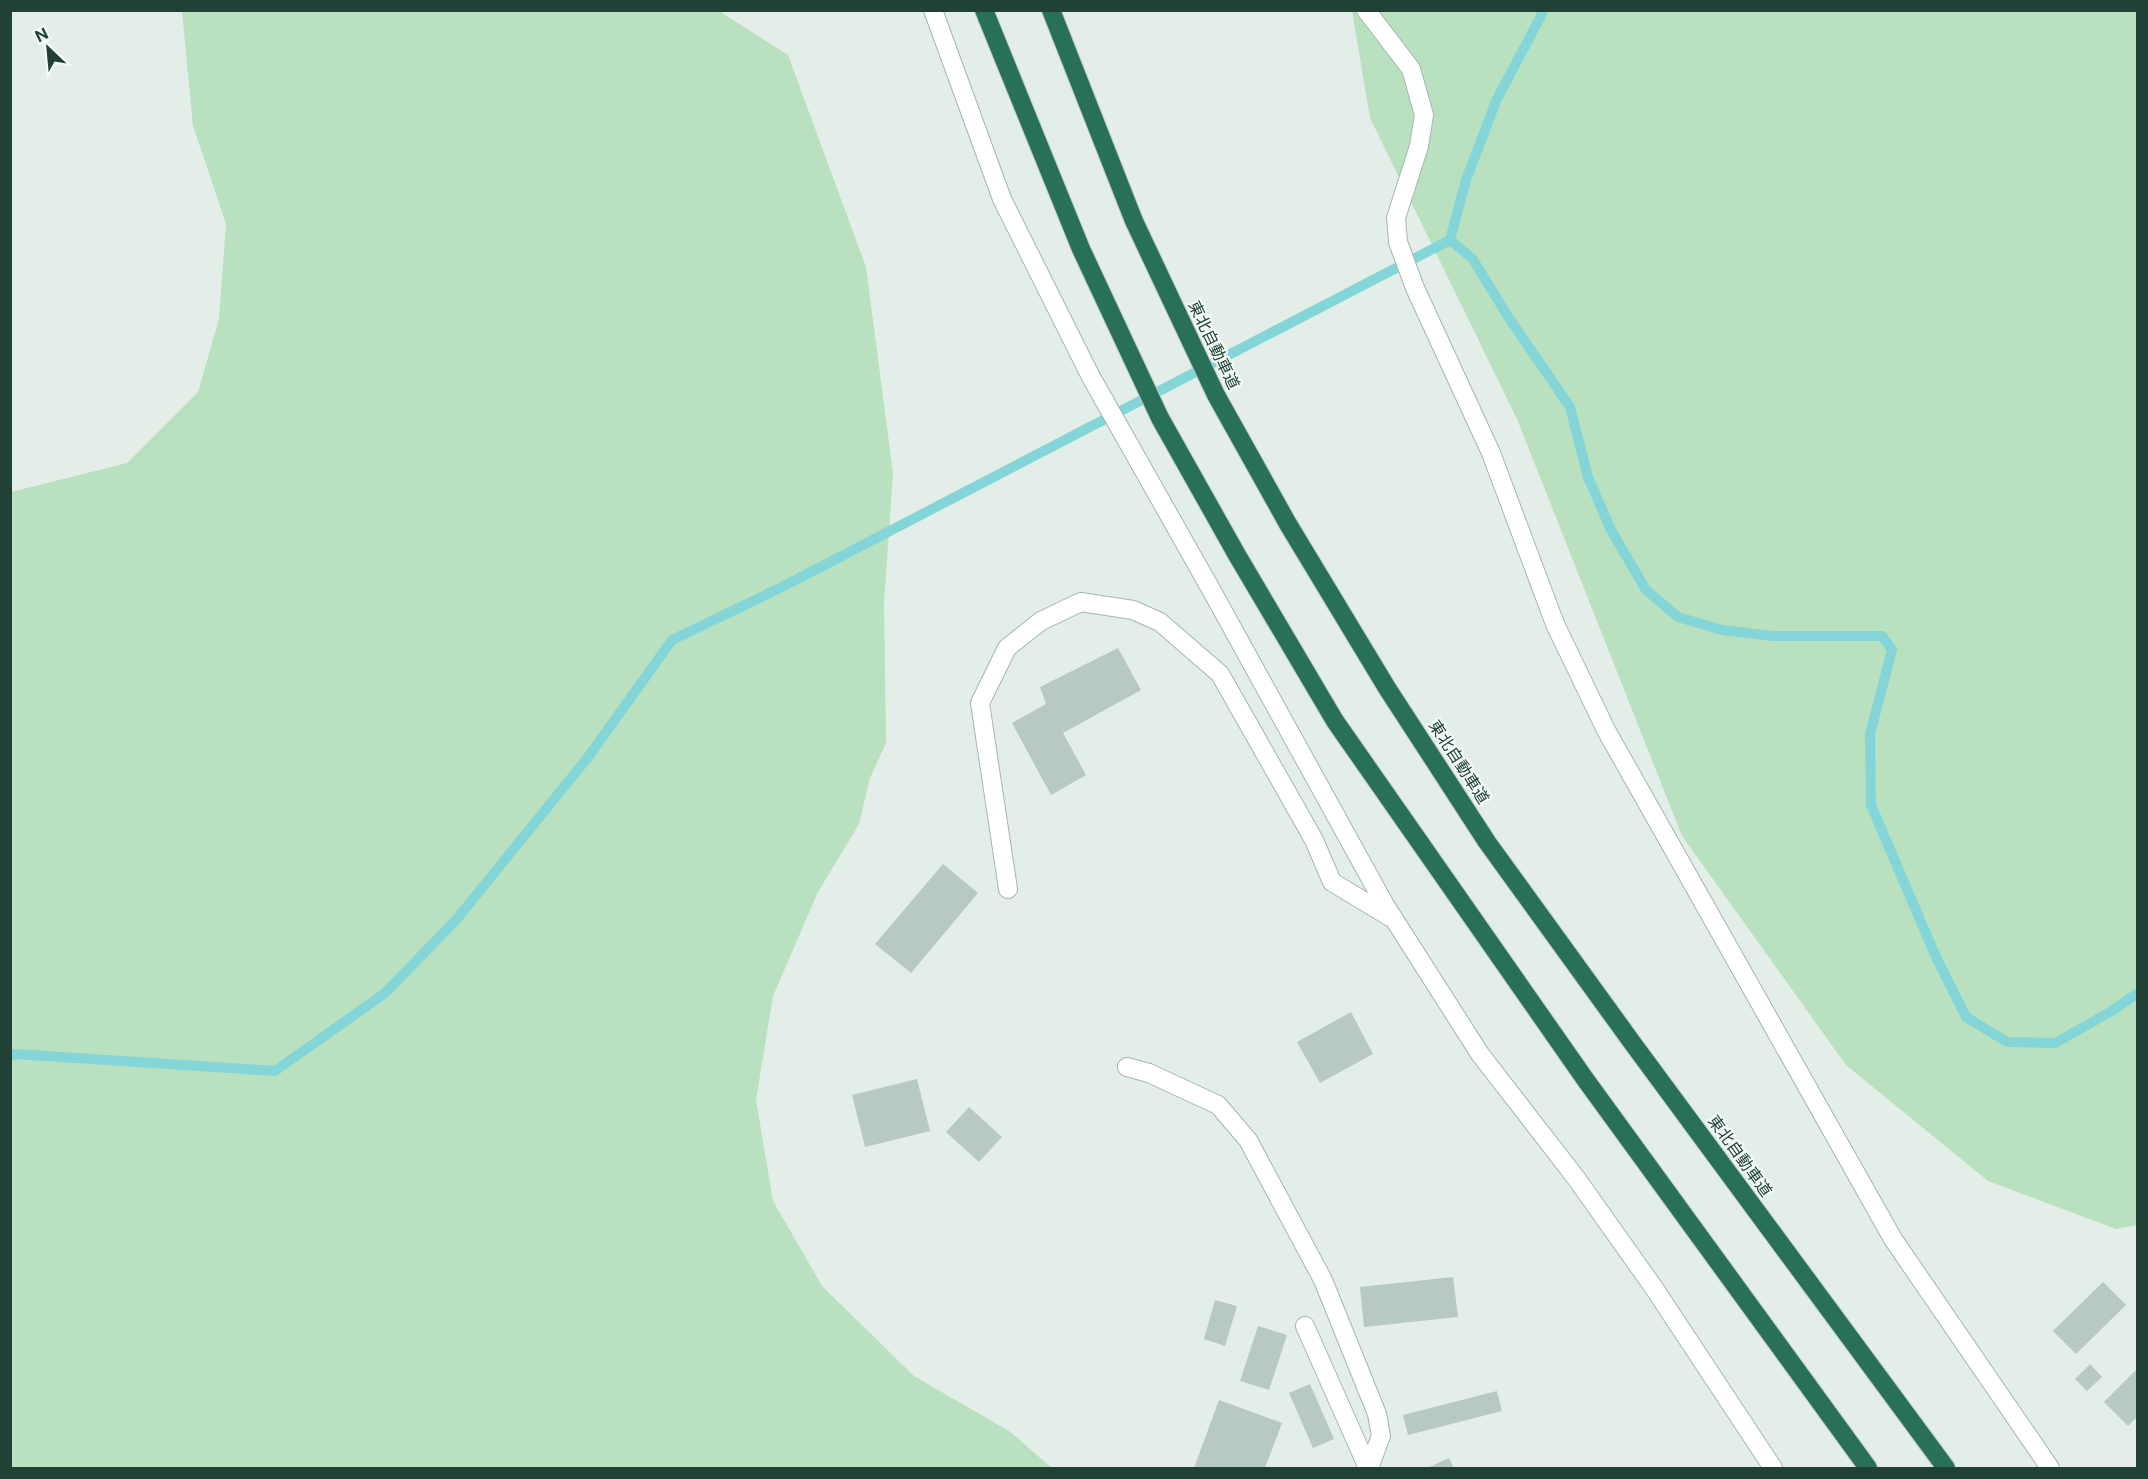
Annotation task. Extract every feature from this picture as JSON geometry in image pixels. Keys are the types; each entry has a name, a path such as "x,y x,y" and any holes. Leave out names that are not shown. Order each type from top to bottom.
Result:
{"highway":[{"path":"984,10 1081,249 1160,418 1237,555 1335,721 1585,1079 1868,1468"},
{"name":"東北自動車道","path":"1051,10 1134,221 1216,395 1288,524 1387,688 1494,851 1946,1468"}],"street":[{"path":"933,10 1002,200 1091,377 1214,593 1394,920 1480,1054 1576,1178 1654,1288 1773,1468"},
{"path":"1366,10 1411,69 1424,116 1419,146 1396,218 1398,242 1415,288 1491,453 1555,624 1606,730 1893,1239 2050,1468"},
{"path":"1008,889 980,703 1007,648 1041,621 1081,602 1133,610 1160,622 1220,674 1314,840 1332,882 1394,920"},
{"path":"1127,1067 1149,1073 1218,1105 1248,1140 1323,1280 1377,1414 1381,1436 1368,1468"},
{"path":"1305,1326 1368,1468"}],"green space":[{"path":"182,11 719,11 788,55 866,267 893,473 884,603 886,743 870,778 859,824 818,892 773,996 756,1100 773,1201 822,1286 914,1376 1009,1431 1052,1468 11,1468 11,492 127,463 198,392 219,319 226,224 193,126"},
{"path":"1352,11 2137,11 2137,1225 2116,1229 1988,1181 1846,1065 1682,836 1517,419 1370,118"}],"building":[{"path":"1118,648 1141,690 1063,733 1086,775 1051,795 1012,723 1046,704 1040,687"},
{"path":"943,864 978,893 911,973 875,944"},
{"path":"1351,1012 1373,1054 1320,1083 1297,1042"},
{"path":"917,1079 930,1131 865,1147 852,1095"},
{"path":"969,1107 1002,1137 979,1162 946,1132"},
{"path":"1453,1277 1458,1317 1364,1327 1360,1287"},
{"path":"2103,1282 2126,1305 2076,1354 2053,1331"},
{"path":"1215,1300 1237,1306 1225,1346 1204,1339"},
{"path":"1258,1326 1287,1335 1269,1390 1240,1381"},
{"path":"2090,1364 2102,1377 2087,1391 2075,1379"},
{"path":"2138,1368 2138,1416 2128,1426 2104,1402"},
{"path":"1310,1384 1334,1439 1313,1448 1289,1393"},
{"path":"1497,1391 1502,1411 1408,1435 1403,1415"},
{"path":"1219,1400 1282,1423 1265,1468 1194,1468"},
{"path":"1449,1458 1454,1468 1427,1468"}],"waterway":[{"path":"10,1056 15,1054 275,1071 385,993 456,920 589,756 672,640 780,588 1450,240 1466,180 1496,101 1544,10"},
{"path":"1450,240 1472,258 1509,318 1570,407 1588,477 1611,530 1646,590 1678,617 1722,630 1773,636 1882,636 1892,650 1870,734 1871,805 1936,957 1966,1017 2007,1042 2055,1043 2110,1012 2138,993"}]}
